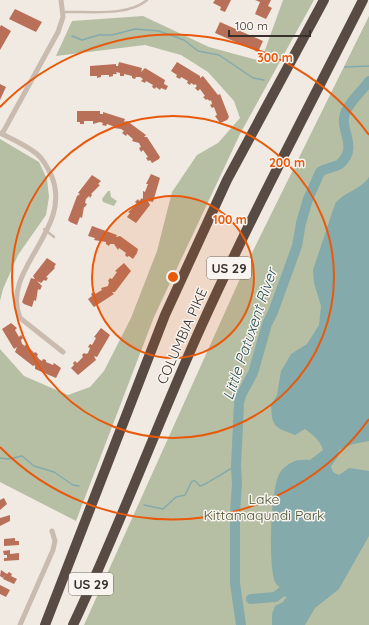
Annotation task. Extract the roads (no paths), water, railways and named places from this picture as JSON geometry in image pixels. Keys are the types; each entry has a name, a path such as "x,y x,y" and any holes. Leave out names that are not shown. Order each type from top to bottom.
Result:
{"highway":[{"name":"COLUMBIA PIKE","path":"45,625 165,315 191,255 227,180 324,0"},
{"name":"COLUMBIA PIKE","path":"73,625 110,543 204,320 363,0"}],"street":[{"path":"32,244 44,230 51,217 55,202 56,189 50,174 36,153 1,133 58,32 63,12 61,0"},
{"path":"12,286 16,275"},
{"path":"11,296 12,306 20,318 64,352"},
{"path":"20,625 53,550 55,542 52,531"}],"lane":[{"path":"63,12 119,11 134,8 147,0"},
{"path":"44,230 54,237"}],"water":[{"path":"369,177 369,441 353,444 339,450 337,458 331,466 333,472 339,475 349,468 369,471 369,536 339,589 315,608 305,625 272,625 272,614 275,606 283,602 290,592 278,586 275,582 271,560 272,508 277,479 281,471 291,463 297,460 310,460 323,450 313,435 305,429 295,435 280,429 275,425 272,418 271,405 277,395 281,371 291,354 307,344 319,325 321,306 314,283 313,270 335,204 338,200 361,185"}],"waterway":[{"path":"72,36 82,40 99,35 112,35 135,29 159,31 184,40 198,51 219,55 253,78 264,80"},
{"path":"345,67 369,66"},
{"name":"Little Patuxent River","path":"241,625 235,583 236,466 239,403 241,395 253,373 267,324 273,312 297,246 301,223 308,199 320,172 340,164 346,157 348,151 344,124 346,111 369,81"},
{"path":"0,458 8,459 22,456 34,466 54,472 73,485 79,486"},
{"path":"144,505 163,509 176,497 185,495 192,481 195,481 200,486 236,466"},
{"path":"251,599 275,597 283,591 290,592 293,579"}],"park label":[{"name":"Lake Kittamaqundi Park","path":"264,508"}]}
